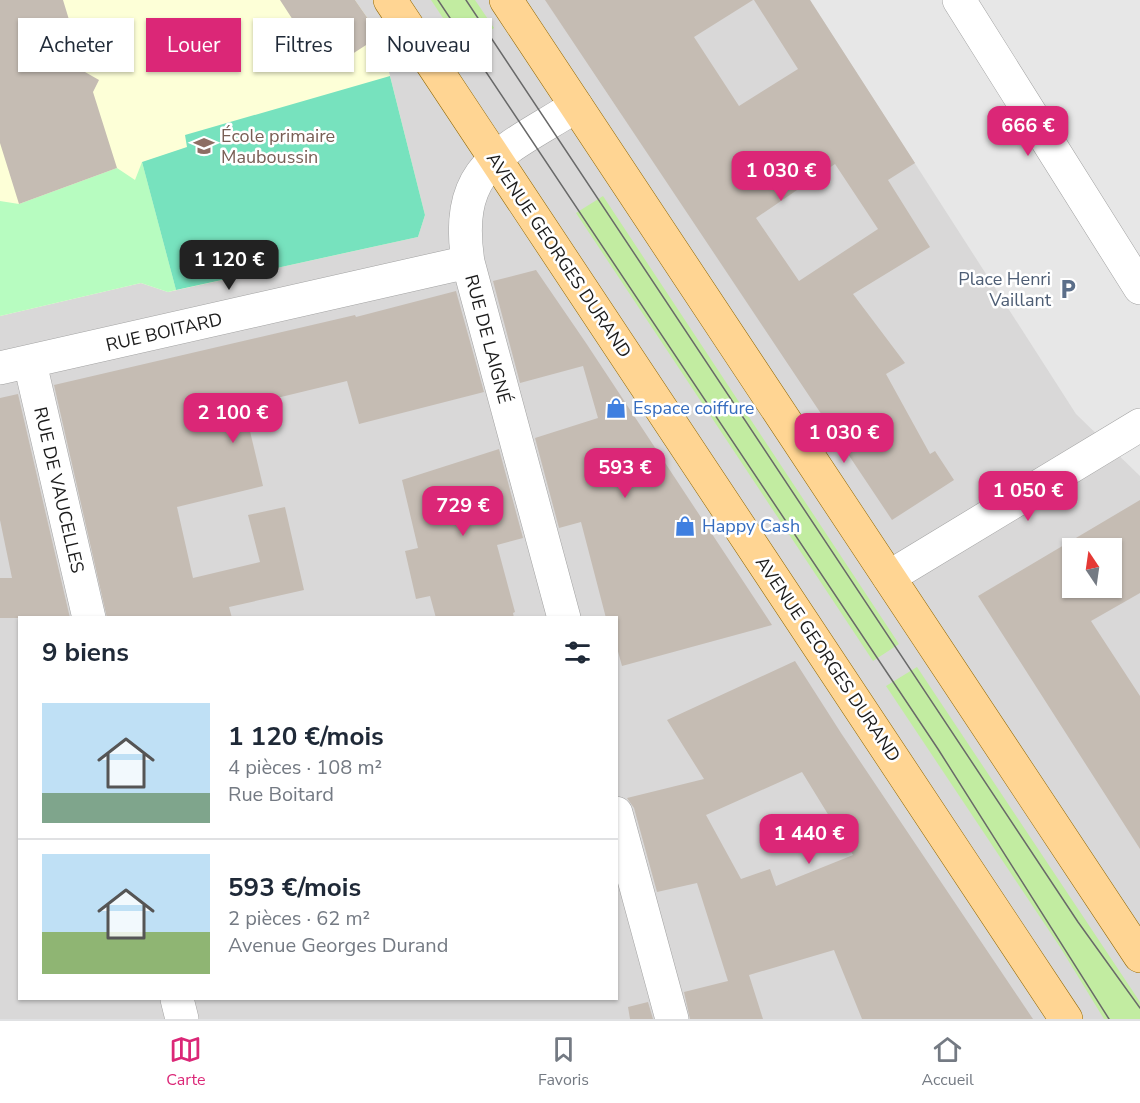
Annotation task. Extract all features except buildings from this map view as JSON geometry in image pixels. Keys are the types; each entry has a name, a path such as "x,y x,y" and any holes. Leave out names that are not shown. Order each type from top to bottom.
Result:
{"main road":[{"name":"AVENUE GEORGES DURAND","path":"390,0 1066,1019"},
{"path":"506,0 1140,956"}],"street":[{"path":"960,0 1140,288"},
{"name":"RUE DE LAIGNÉ","path":"563,616 468,262 463,231 469,195 477,178 495,158 576,105"},
{"name":"RUE BOITARD","path":"15,365 468,262"},
{"name":"RUE DE VAUCELLES","path":"15,365 88,616"},
{"path":"889,577 1140,425"},
{"path":"618,820 672,1019"},
{"path":"177,1000 182,1019"}],"shaded area":[{"path":"0,0 1140,0 1140,1019 0,1019"},
{"name":"École primaire Mauboussin","path":"0,0 355,0 368,18 366,72 389,72 425,215 418,237 168,292 141,283 0,316"},
{"name":"Place Henri Vaillant","path":"810,0 1140,0 1140,476 1076,414"}],"green space":[{"path":"431,0 475,0 487,18 443,18"},
{"path":"390,76 425,215 418,237 176,290 142,162 187,147 185,135"},
{"path":"142,162 176,290 168,292 141,283 0,316 0,201 19,204 117,168 135,180"},
{"path":"603,196 899,644 873,661 576,213"},
{"path":"917,667 1140,1002 1140,1019 1104,1019 1060,947 886,686"}],"tram line":[{"path":"438,0 938,749 1109,1019"},
{"path":"466,0 1078,922 1140,1008"}],"place":[{"name":"École primaire Mauboussin","path":"204,146"},
{"name":"Place Henri Vaillant","path":"1068,289"},
{"name":"Espace coiffure","path":"616,408"},
{"name":"Happy Cash","path":"685,526"}]}
